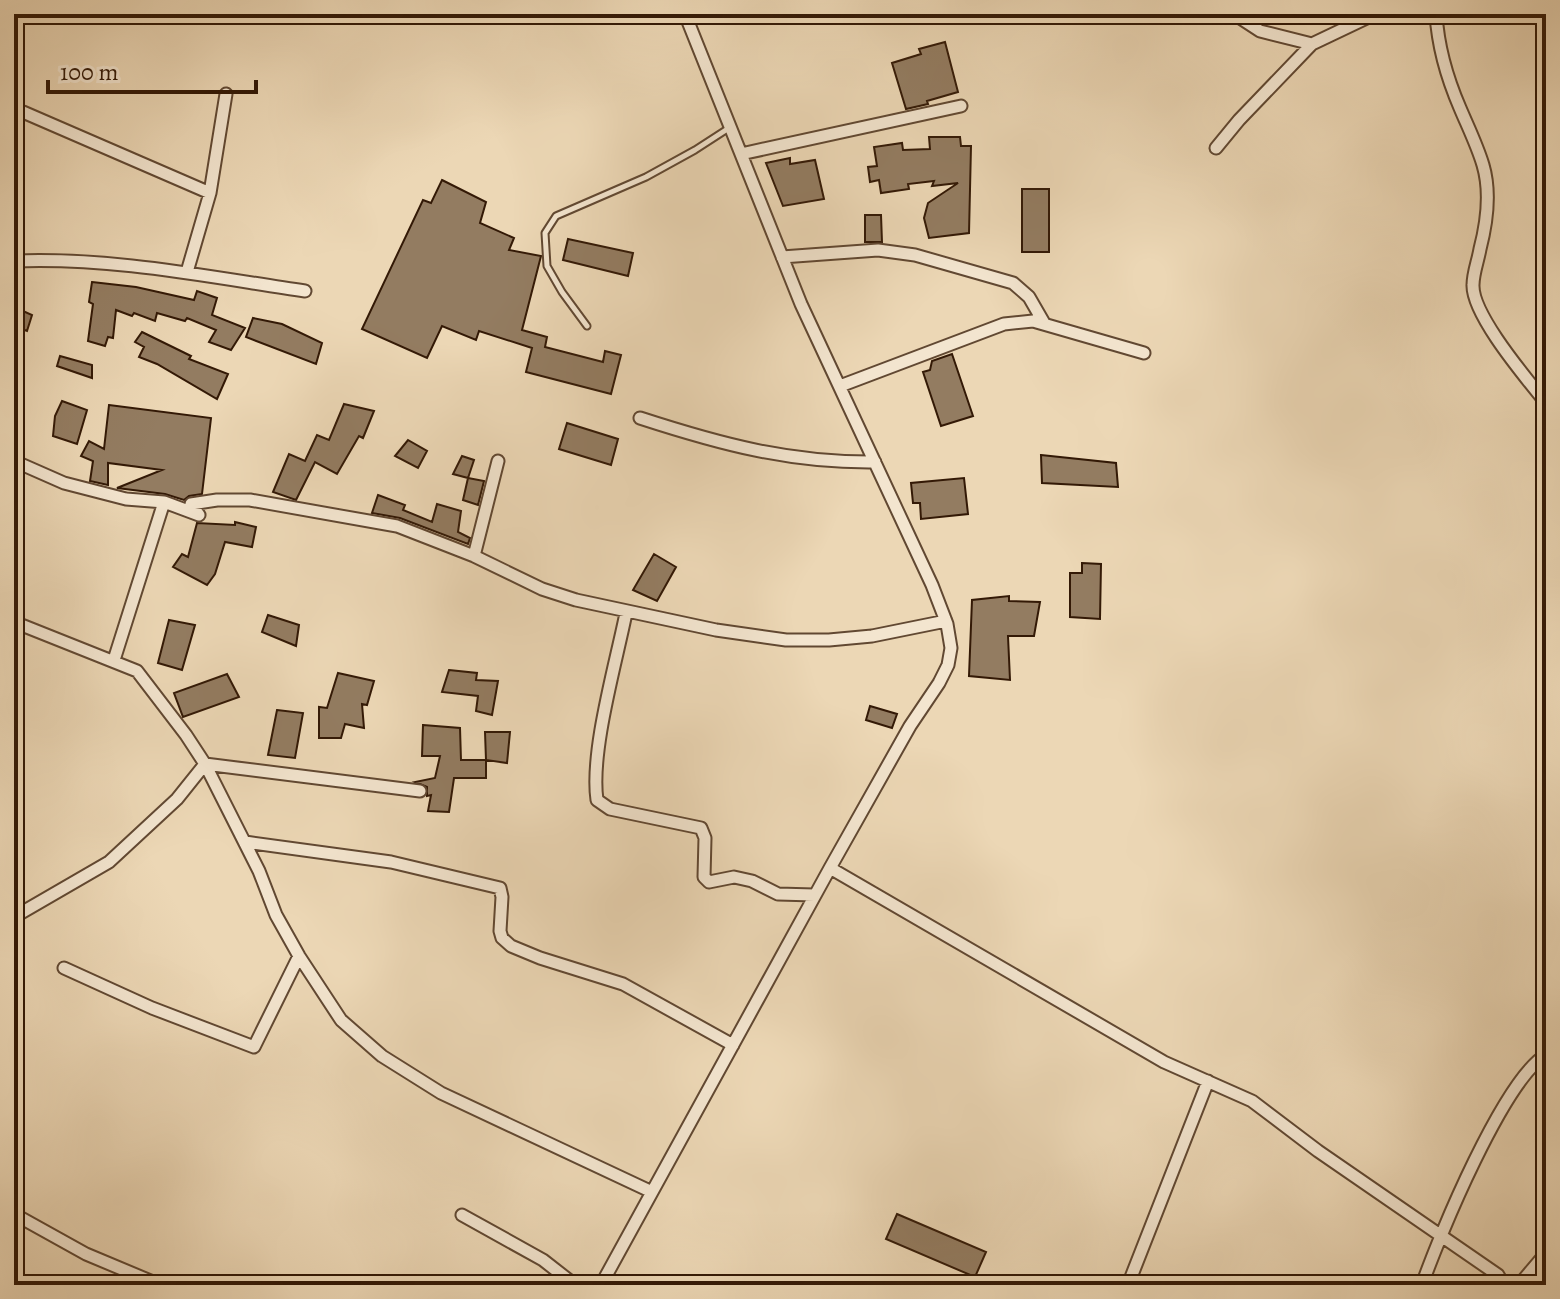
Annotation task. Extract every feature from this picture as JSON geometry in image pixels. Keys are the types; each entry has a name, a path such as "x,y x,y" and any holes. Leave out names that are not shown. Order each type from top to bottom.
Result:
{"street":[{"path":"1234,14 1260,31 1312,44"},
{"path":"1216,148 1312,44 1375,14"},
{"path":"1436,14 1446,73 1484,167 1487,188 1485,225 1472,288 1475,300 1488,324 1546,403"},
{"path":"601,1285 814,895 948,665 951,648 946,621 932,585 782,257 689,15"},
{"path":"187,272 210,193 226,94"},
{"path":"741,154 961,106"},
{"path":"14,112 23,112 210,193"},
{"path":"782,257 878,250 915,255 1013,283 1029,297 1044,323"},
{"path":"14,261 106,263 305,291"},
{"path":"840,386 1004,324 1044,323 1144,353"},
{"path":"640,418 752,450 827,463 875,462"},
{"path":"14,461 64,483 126,499 164,502 199,515 191,504 250,500 397,526 474,556 542,589 626,613 716,630 786,640 872,636 946,621"},
{"path":"474,556 498,461"},
{"path":"114,660 164,502"},
{"path":"626,613 601,737 595,788 597,800 610,809 701,828 705,838 704,877 709,882 734,877 752,881 778,894 814,895"},
{"path":"14,622 137,671 205,764 245,842 276,915 299,956 341,1020 362,1041 441,1093 652,1192"},
{"path":"205,764 420,791"},
{"path":"14,917 109,862 177,799 205,764"},
{"path":"245,842 391,862 500,888 500,931 502,938 511,946 623,984 733,1045"},
{"path":"830,868 1164,1062 1252,1101 1498,1275 1504,1285"},
{"path":"64,968 152,1008 254,1047 299,956"},
{"path":"1422,1285 1439,1235 1502,1109 1534,1062 1546,1055"},
{"path":"1128,1285 1208,1081"},
{"path":"14,1214 86,1254 160,1285"},
{"path":"462,1215 543,1260 575,1285"},
{"path":"1520,1284 1546,1253"},
{"path":"1520,1284 1543,1285"}],"lane":[{"path":"587,326 547,266 545,233 556,216 646,177 730,127"}],"building":[{"path":"945,42 958,92 906,109 892,63 921,54 919,49"},
{"path":"929,137 960,137 961,146 971,146 969,233 929,238 924,218 928,203 958,183 932,186 934,181 908,184 909,189 881,193 879,180 870,182 868,167 877,166 874,147 902,143 903,150 930,149"},
{"path":"790,158 790,164 815,160 824,199 783,206 766,163"},
{"path":"442,180 486,202 480,223 514,238 509,250 541,256 522,330 547,337 545,347 603,362 605,351 621,355 611,394 526,372 532,348 479,331 476,340 442,326 427,358 362,329 423,200 431,203"},
{"path":"1022,189 1049,189 1049,252 1022,252"},
{"path":"865,215 881,215 882,242 865,242"},
{"path":"568,239 633,253 628,276 563,260"},
{"path":"92,282 136,287 194,300 197,291 217,298 212,315 245,328 231,350 209,342 216,330 187,318 185,321 157,313 155,321 116,310 113,338 108,337 105,346 88,341 93,304 89,302"},
{"path":"14,307 32,315 27,331 14,326"},
{"path":"253,318 282,324 322,343 316,364 246,337"},
{"path":"142,332 191,356 189,359 228,374 217,399 139,357 144,347 135,342"},
{"path":"952,354 973,416 941,426 923,372 930,370 932,361"},
{"path":"60,356 92,365 92,378 57,366"},
{"path":"62,401 87,410 77,444 53,436 55,416"},
{"path":"344,404 374,411 363,438 359,436 337,474 315,462 296,500 273,492 289,454 305,461 317,435 329,440"},
{"path":"109,405 211,418 202,494 184,500 165,494 117,488 162,470 108,463 108,485 90,481 93,461 81,456 89,441 104,449"},
{"path":"567,423 618,439 611,465 559,449"},
{"path":"408,440 427,451 418,468 395,456"},
{"path":"1041,455 1116,463 1118,487 1042,483"},
{"path":"462,456 474,460 468,478 453,474"},
{"path":"468,478 484,481 478,505 463,500"},
{"path":"964,478 968,514 921,519 920,503 913,503 911,483"},
{"path":"378,495 405,505 403,510 432,522 437,504 461,511 458,532 470,538 468,544 400,518 372,513"},
{"path":"235,522 256,527 252,547 225,542 215,574 207,585 173,567 182,554 188,557 197,523 235,525"},
{"path":"654,554 676,567 657,601 633,590"},
{"path":"1082,563 1101,564 1100,619 1070,617 1070,573 1082,573"},
{"path":"1009,596 1009,601 1040,602 1034,636 1008,636 1010,680 969,676 972,600"},
{"path":"268,615 299,625 296,646 262,632"},
{"path":"169,620 195,625 182,670 158,663"},
{"path":"449,670 477,673 476,680 498,681 492,715 476,711 478,696 442,692"},
{"path":"338,673 374,681 367,705 362,704 364,728 345,724 341,738 319,738 319,707 327,708"},
{"path":"227,674 239,697 183,717 174,693"},
{"path":"870,706 897,714 892,728 866,720"},
{"path":"277,710 303,713 295,758 268,755"},
{"path":"423,725 460,728 461,760 486,760 486,778 454,778 449,812 428,811 431,795 427,796 427,787 415,782 435,778 440,756 422,756"},
{"path":"485,732 510,732 507,763 486,760"},
{"path":"897,1214 986,1252 975,1277 886,1239"}]}
